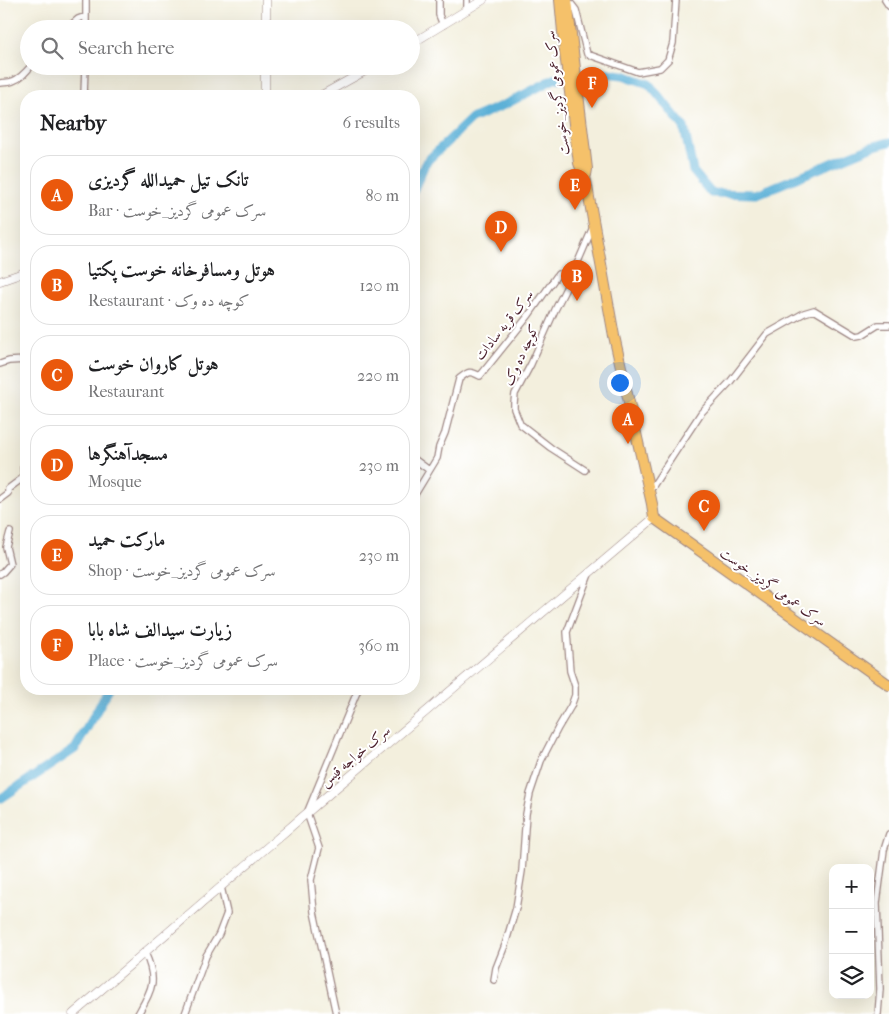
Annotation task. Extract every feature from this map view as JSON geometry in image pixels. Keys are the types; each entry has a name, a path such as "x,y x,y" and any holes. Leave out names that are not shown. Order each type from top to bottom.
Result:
{"highway":[{"name":"سرک عمومی گردیز_خوست","path":"560,0 575,102 579,163 586,181 616,345 654,518 889,685"},
{"name":"سرک عمومی گردیز_خوست","path":"568,0 569,53"}],"street":[{"path":"86,0 86,20"},
{"path":"266,0 266,20"},
{"path":"439,0 442,25"},
{"path":"467,0 468,10"},
{"path":"420,38 483,0"},
{"path":"568,0 576,10 587,54 638,72 660,68 668,60 673,43 676,0"},
{"path":"886,0 889,6"},
{"path":"77,20 86,16"},
{"path":"0,83 12,82 22,75"},
{"path":"84,90 85,75"},
{"path":"265,75 265,90"},
{"path":"331,90 358,75"},
{"name":"کوچه ده وک","path":"585,470 551,448 520,424 514,409 515,394 532,364 594,225"},
{"name":"سرک قریه سادات","path":"420,486 437,458 459,379 468,372 480,376 529,315 558,274 571,278"},
{"path":"0,281 20,276"},
{"path":"649,492 702,413 730,382 767,334 804,312 814,310 857,336 878,325 889,324"},
{"path":"0,364 20,360"},
{"path":"420,463 429,470"},
{"path":"0,499 8,493 8,489 20,480"},
{"name":"سرک خواجه قیس","path":"73,1014 654,518"},
{"path":"0,574 10,564 6,547 10,532"},
{"path":"494,980 496,968 516,908 522,871 526,814 530,794 541,761 575,695 575,686 570,671 567,632 589,574"},
{"path":"336,1014 314,912 311,880 319,848 307,813 356,695"},
{"path":"878,1014 880,989 877,903 884,850 889,834"},
{"path":"185,1014 206,956 219,934 227,913 221,887"},
{"path":"138,1014 150,992 152,978 150,963 145,953"}],"waterway":[{"path":"420,176 426,162 471,119 506,104 554,79 595,72 623,75 649,84 684,127 693,171 711,193 757,194 871,147 889,142"},
{"path":"0,799 75,749 106,695"}],"place":[{"name":"زیارت سیدالف شاه بابا","path":"592,108"},
{"name":"مارکت حمید","path":"575,210"},
{"name":"مسجدآهنگرها","path":"501,252"},
{"name":"هوتل ومسافرخانه خوست پکتیا","path":"577,301"},
{"name":"تانک تیل حمیدالله گردیزی","path":"628,444"},
{"name":"هوتل کاروان خوست","path":"704,531"}]}
